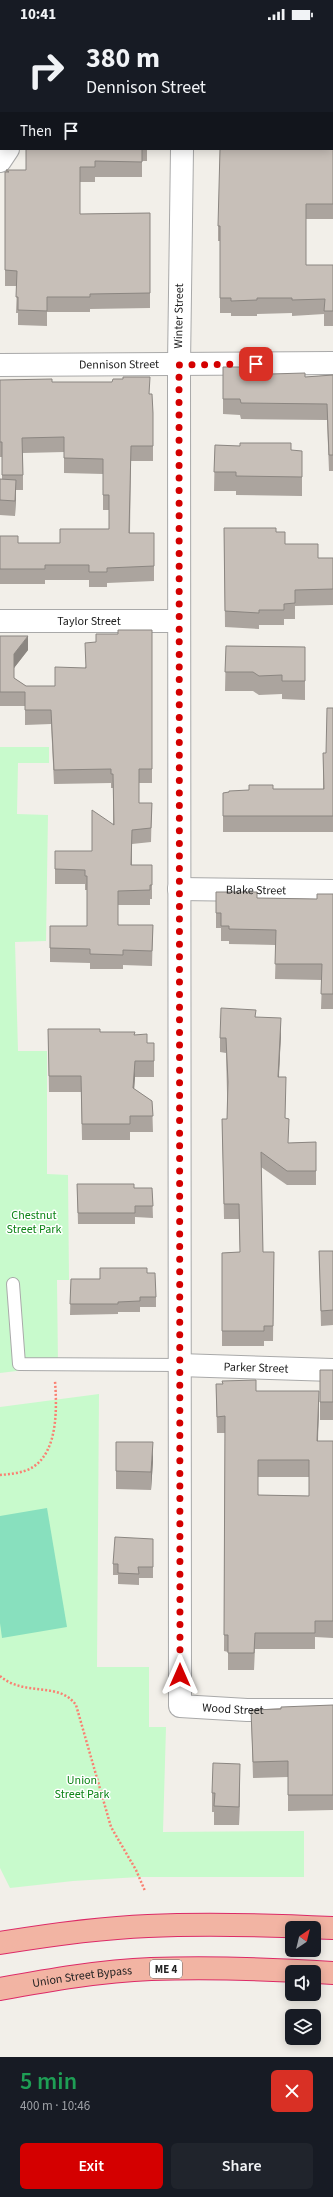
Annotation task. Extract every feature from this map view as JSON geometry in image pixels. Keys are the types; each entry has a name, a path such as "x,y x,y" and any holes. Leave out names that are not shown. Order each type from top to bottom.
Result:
{"highway":[{"path":"0,1943 60,1933 148,1926 251,1925 333,1928"},
{"name":"Union Street Bypass","path":"0,1989 46,1981 150,1969 246,1968 333,1973"}],"street":[{"path":"0,161 7,150"},
{"name":"Winter Street","path":"180,1706 179,365 182,150"},
{"name":"Dennison Street","path":"0,365 333,363"},
{"name":"Taylor Street","path":"0,621 179,621"},
{"name":"Blake Street","path":"179,889 333,891"},
{"name":"Parker Street","path":"179,1365 333,1370"},
{"name":"Wood Street","path":"180,1706 247,1710 333,1710"}],"lane":[{"path":"13,1284 20,1364 179,1365"}],"path":[{"path":"0,1475 32,1468 46,1454 55,1424 55,1380"},
{"path":"0,1676 7,1682 26,1689 63,1693 71,1698 76,1705 111,1827 136,1870 145,1891"}],"green space":[{"name":"Chestnut Street Park","path":"0,747 49,747 49,763 18,763 17,814 48,815 46,941 15,942 18,1051 47,1051 47,1174 68,1175 69,1280 57,1280 58,1366 0,1373"},
{"name":"Union Street Park","path":"99,1394 97,1667 149,1667 149,1727 166,1727 163,1832 304,1831 304,1877 139,1877 73,1881 10,1888 0,1868 0,1407"},
{"path":"47,1508 67,1627 2,1638 0,1623 0,1516"}],"building":[{"path":"26,150 142,150 142,162 95,161 95,167 80,167 80,214 150,213 150,293 90,294 90,297 47,297 47,311 18,310 18,297 16,297 17,271 5,270 5,172 9,172 6,170 26,170"},
{"path":"220,150 333,150 333,204 306,204 306,265 333,265 333,311 324,311 325,299 292,300 292,298 257,298 257,300 231,301 231,298 220,298 220,226 218,226"},
{"path":"223,367 270,367 270,374 305,373 305,377 333,375 333,455 329,455 327,404 241,403 240,399 223,399"},
{"path":"123,377 150,377 149,394 152,394 153,446 131,446 129,533 154,533 154,566 107,568 107,572 89,572 89,565 45,565 45,569 0,569 0,536 18,536 18,543 60,543 60,529 109,529 109,495 103,495 103,459 64,458 64,437 22,438 23,475 2,475 2,442 0,442 0,380 52,379 52,382 112,382 113,379 123,379"},
{"path":"240,443 291,443 291,450 302,451 302,477 236,476 236,472 214,472 215,445 240,446"},
{"path":"0,479 16,480 15,501 0,500"},
{"path":"224,528 276,528 276,532 285,532 285,544 318,544 318,558 333,558 333,589 295,590 295,603 284,604 284,610 259,610 259,613 225,611"},
{"path":"118,630 152,630 152,769 139,769 139,803 152,803 151,828 132,830 131,865 152,865 152,885 150,885 150,890 118,891 118,925 153,925 152,951 123,950 123,955 90,954 90,949 50,948 50,926 87,926 87,876 85,876 85,870 55,869 55,851 92,851 92,810 114,825 113,774 111,774 111,769 54,770 51,710 25,710 25,692 0,692 0,636 28,636 14,654 14,678 26,686 55,686 55,667 86,668 85,643 96,642 96,634 118,634"},
{"path":"226,646 305,647 305,681 282,681 282,675 259,676 253,672 225,672"},
{"path":"327,708 333,708 333,816 223,816 223,793 229,791 249,790 249,785 273,785 273,789 324,789 323,753 326,753"},
{"path":"216,892 257,892 257,898 317,899 317,894 333,894 333,994 321,994 322,964 275,964 276,930 229,929 229,926 221,926 221,913 216,913"},
{"path":"221,1008 256,1010 255,1017 281,1018 278,1077 286,1077 285,1118 289,1119 288,1143 316,1142 316,1171 287,1171 261,1152 263,1252 274,1252 273,1326 264,1326 264,1331 222,1331 222,1253 240,1252 239,1204 224,1204 222,1119 227,1119 228,1082 226,1038 220,1038"},
{"path":"48,1029 100,1029 100,1032 135,1032 134,1035 147,1034 147,1043 154,1043 154,1061 135,1061 133,1088 152,1101 153,1116 130,1116 130,1124 82,1124 81,1076 49,1076"},
{"path":"77,1184 134,1184 134,1188 152,1188 153,1206 135,1206 135,1213 78,1213"},
{"path":"319,1251 333,1251 333,1310 321,1311"},
{"path":"100,1268 147,1268 147,1273 155,1273 156,1297 140,1297 140,1301 118,1302 118,1304 70,1304 71,1279 100,1279"},
{"path":"320,1370 333,1370 333,1402 320,1402"},
{"path":"256,1380 256,1391 319,1391 317,1441 333,1441 333,1621 315,1621 315,1633 255,1633 254,1653 228,1653 228,1635 224,1635 225,1416 217,1417 216,1384 223,1384 222,1381","holes":["258,1460 309,1460 309,1496 258,1495"]},
{"path":"116,1442 153,1442 151,1472 116,1471"},
{"path":"115,1537 153,1539 153,1567 138,1567 139,1574 118,1573 118,1564 113,1564"},
{"path":"333,1705 333,1795 288,1795 288,1761 253,1762 251,1710"},
{"path":"213,1763 240,1764 239,1807 214,1806 215,1793 212,1793"}],"route":[{"path":"180,1675 179,365 256,364"}]}
